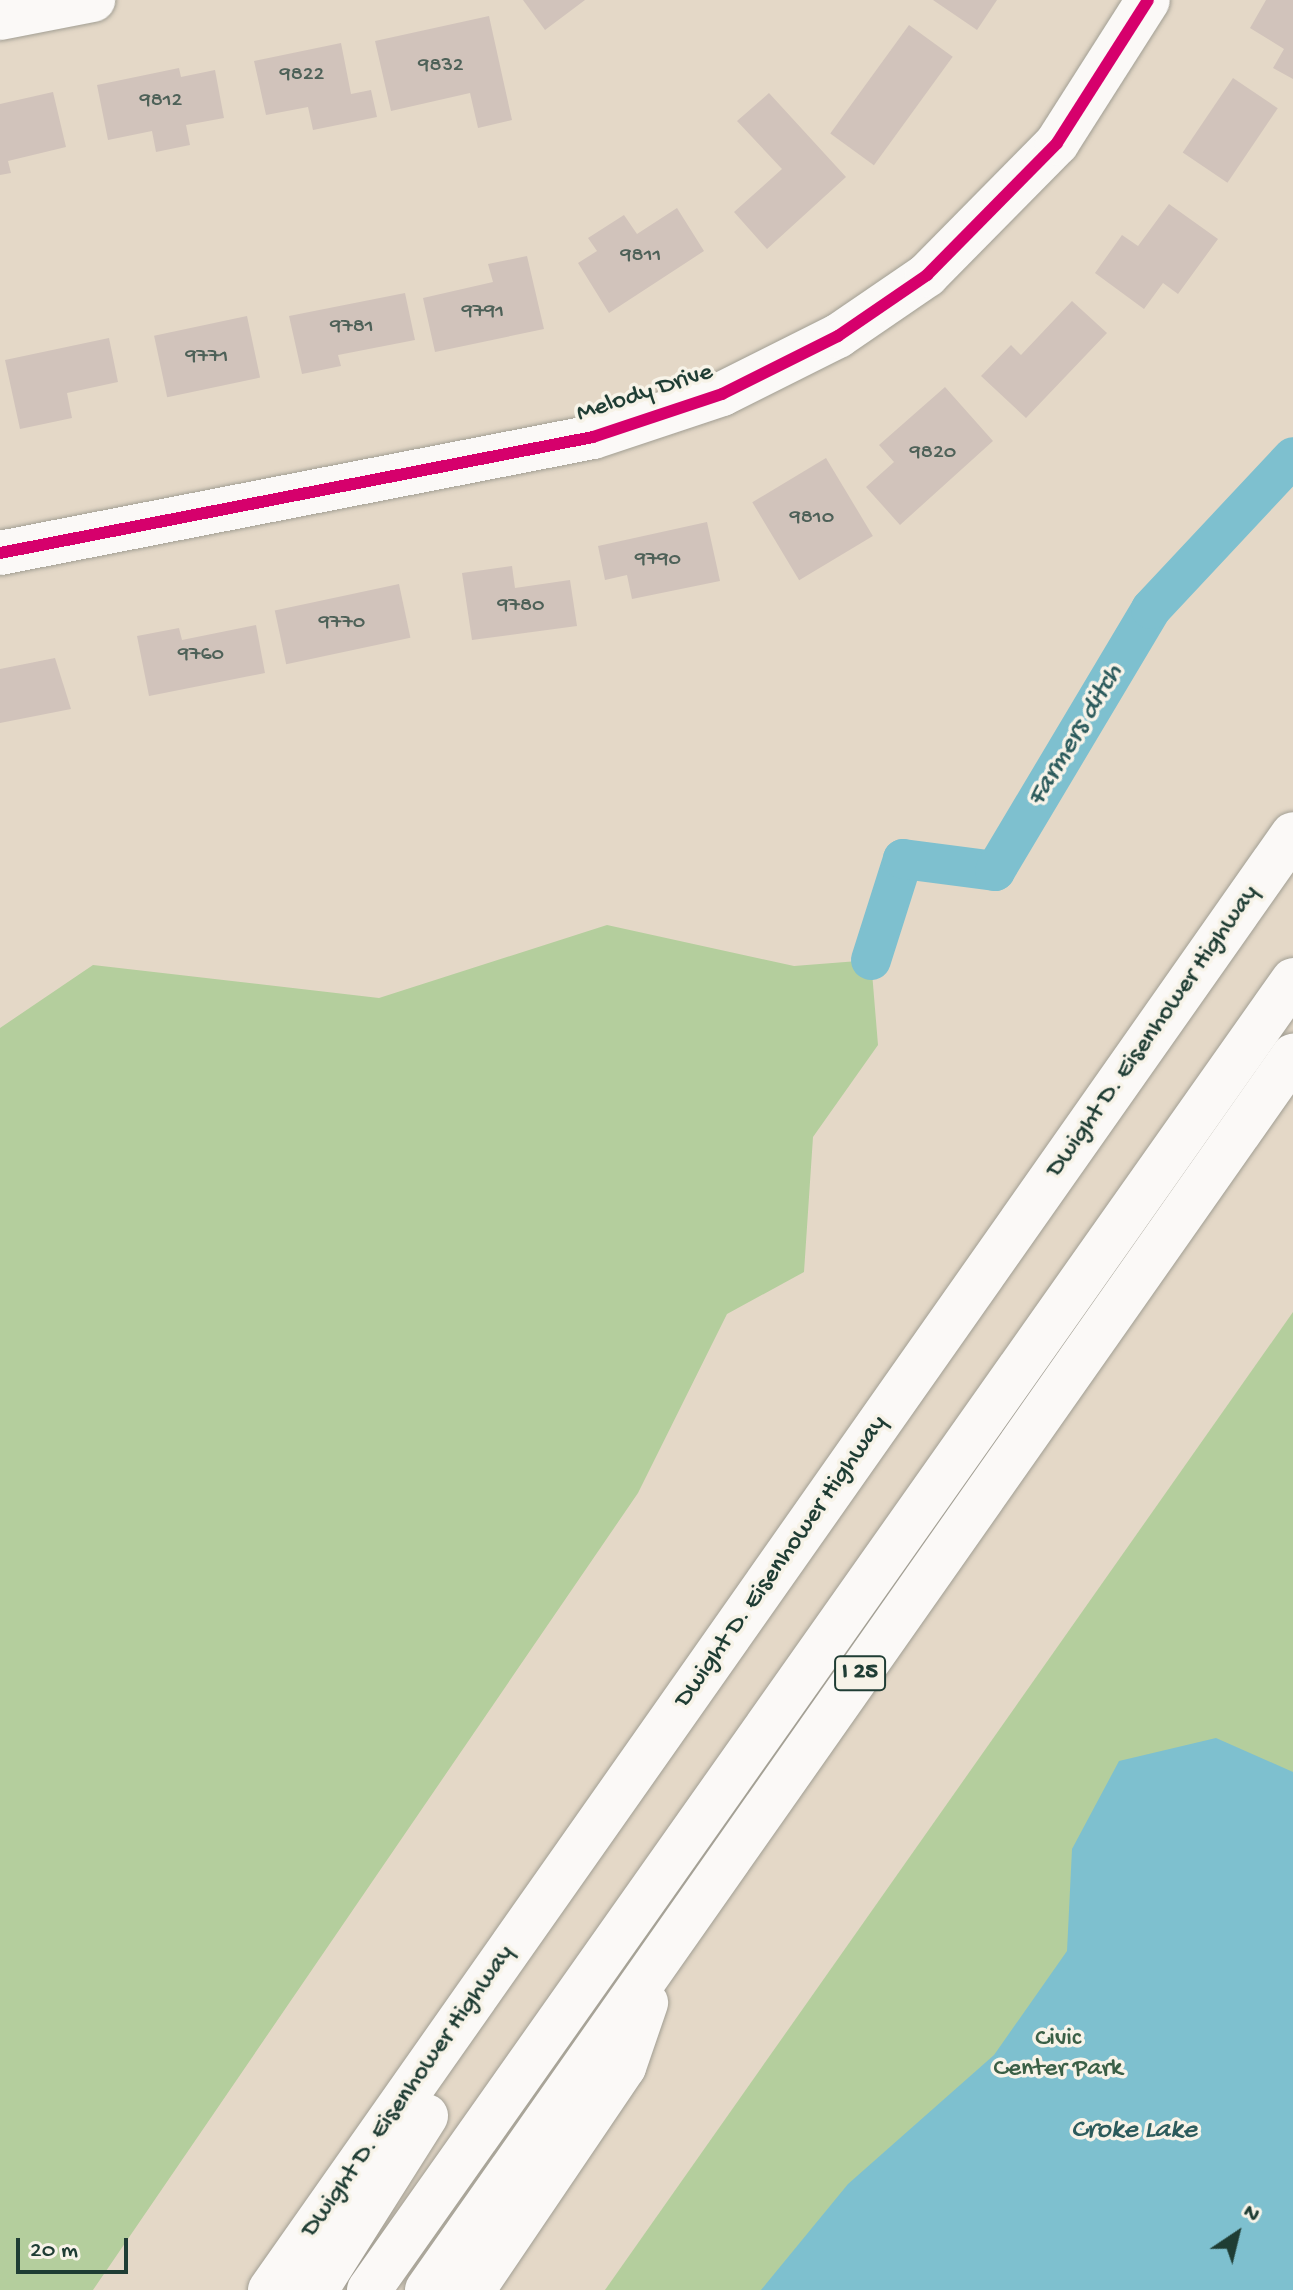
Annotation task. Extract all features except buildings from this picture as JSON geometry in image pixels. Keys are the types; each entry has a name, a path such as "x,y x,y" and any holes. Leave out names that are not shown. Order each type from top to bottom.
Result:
{"main road":[{"path":"0,18 93,0"},
{"name":"Melody Drive","path":"0,553 593,437 722,394 838,336 927,275 1057,143 1148,0"},
{"name":"Dwight D. Eisenhower Highway","path":"270,2290 1293,834"},
{"path":"369,2290 1293,980"},
{"name":"I 25","path":"427,2290 1293,1056"},
{"path":"316,2290 602,1818"},
{"path":"473,2290 624,2067 661,1958"}],"green space":[{"path":"607,925 794,966 871,960 878,1045 813,1137 804,1272 727,1314 638,1493 93,2290 0,2290 0,1028 93,965 379,998"},
{"name":"Civic Center Park","path":"1293,1312 1293,2290 605,2290"}],"water":[{"name":"Croke Lake","path":"1216,1738 1293,1772 1293,2290 761,2290 848,2184 994,2055 1067,1951 1072,1849 1119,1761"}],"waterway":[{"name":"Farmers ditch","path":"871,960 903,859 995,871 1151,609 1293,457"}],"cycle path":[{"path":"0,553 593,437 722,394 838,336 927,275 1057,143 1148,0"}]}
